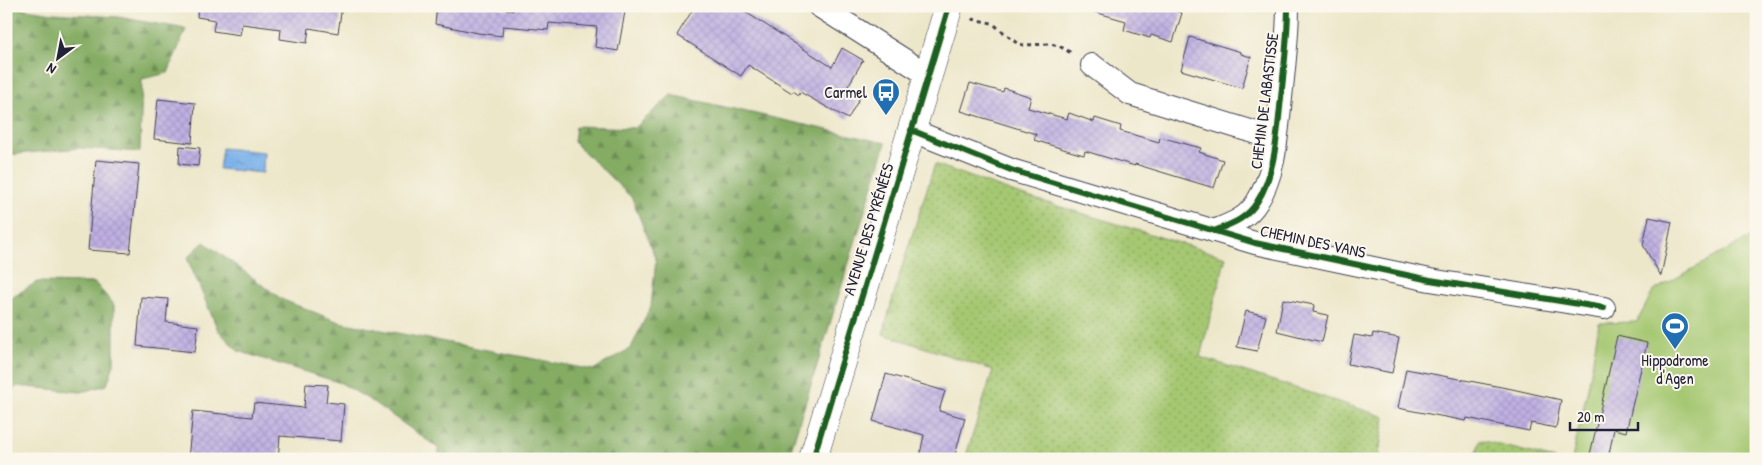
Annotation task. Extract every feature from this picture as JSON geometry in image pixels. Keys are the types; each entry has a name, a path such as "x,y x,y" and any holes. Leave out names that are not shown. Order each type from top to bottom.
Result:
{"main road":[{"name":"AVENUE DES PYRÉNÉES","path":"813,459 948,8"}],"street":[{"name":"CHEMIN DE LABASTISSE","path":"1214,232 1243,218 1257,202 1268,180 1276,139 1288,33 1288,6"},
{"path":"820,7 928,76"},
{"path":"1092,65 1130,94 1276,139"},
{"name":"CHEMIN DES VANS","path":"912,130 1011,170 1255,243 1430,280 1604,308"}],"path":[{"path":"948,8 975,20 992,23 1018,44 1051,44 1061,47 1092,65"}],"green space":[{"path":"6,6 53,13 118,17 186,29 168,73 142,79 140,152 81,148 6,155"},
{"path":"671,95 886,143 788,459 440,459 438,448 373,402 341,383 238,351 218,330 187,258 204,242 283,300 339,322 593,370 631,348 651,306 656,260 632,198 574,142 576,126 635,128"},
{"path":"935,164 1015,193 1226,257 1200,357 1385,417 1378,459 965,459 993,370 883,334 898,279"},
{"name":"Hippodrome d'Agen","path":"1756,234 1756,459 1572,459 1590,378 1599,323 1637,322 1653,291"},
{"path":"37,282 95,283 114,305 114,364 107,385 81,392 17,386 6,397 6,301"},
{"path":"1480,440 1555,459 1475,459"}],"water":[{"path":"222,148 264,152 263,173 219,169"}],"building":[{"path":"198,6 342,6 338,33 309,28 307,43 280,39 281,29 242,24 240,35 213,31 215,20 197,17"},
{"path":"437,6 495,6 513,11 513,6 626,6 618,51 595,47 597,27 549,23 548,30 503,26 502,36 478,33 435,24"},
{"path":"695,6 736,6 832,67 842,48 863,60 847,88 861,95 848,119 800,92 799,95 793,91 792,93 748,65 741,76 677,35"},
{"path":"1092,6 1160,6 1182,13 1173,42 1151,35 1150,38 1124,30 1126,21 1091,11"},
{"path":"1190,37 1241,52 1241,54 1251,57 1242,88 1181,70"},
{"path":"970,83 1003,92 1004,88 1031,97 1028,108 1067,119 1069,113 1094,122 1095,118 1121,126 1120,131 1159,142 1160,137 1201,148 1199,152 1223,160 1214,188 1085,151 1084,155 1073,152 1034,140 1036,134 961,111"},
{"path":"158,99 195,103 192,143 154,139"},
{"path":"180,146 200,148 198,166 179,164"},
{"path":"96,160 139,164 130,253 88,250"},
{"path":"1649,217 1672,222 1661,276 1643,245"},
{"path":"141,297 168,299 166,322 198,326 195,352 137,346"},
{"path":"1283,299 1314,305 1313,312 1328,315 1322,342 1277,331"},
{"path":"1246,311 1266,316 1257,351 1237,347"},
{"path":"1373,333 1399,338 1392,373 1348,364 1354,335 1372,338"},
{"path":"1617,336 1647,343 1626,432 1614,429 1608,459 1589,459"},
{"path":"1406,369 1561,400 1556,428 1531,423 1529,431 1467,418 1466,421 1398,408"},
{"path":"886,374 945,391 939,411 965,418 954,459 919,459 924,435 873,421"},
{"path":"306,384 328,385 326,402 344,404 341,441 280,436 278,459 188,459 193,411 252,417 254,403 304,408"}],"cycle path":[{"path":"813,459 949,6"},
{"path":"1214,231 1238,220 1248,213 1257,202 1268,178 1275,152 1287,41 1288,6"},
{"path":"911,130 1011,170 1255,243 1430,280 1604,308"}],"place":[{"name":"Carmel","path":"886,116"},
{"name":"Hippodrome d'Agen","path":"1675,350"}]}
